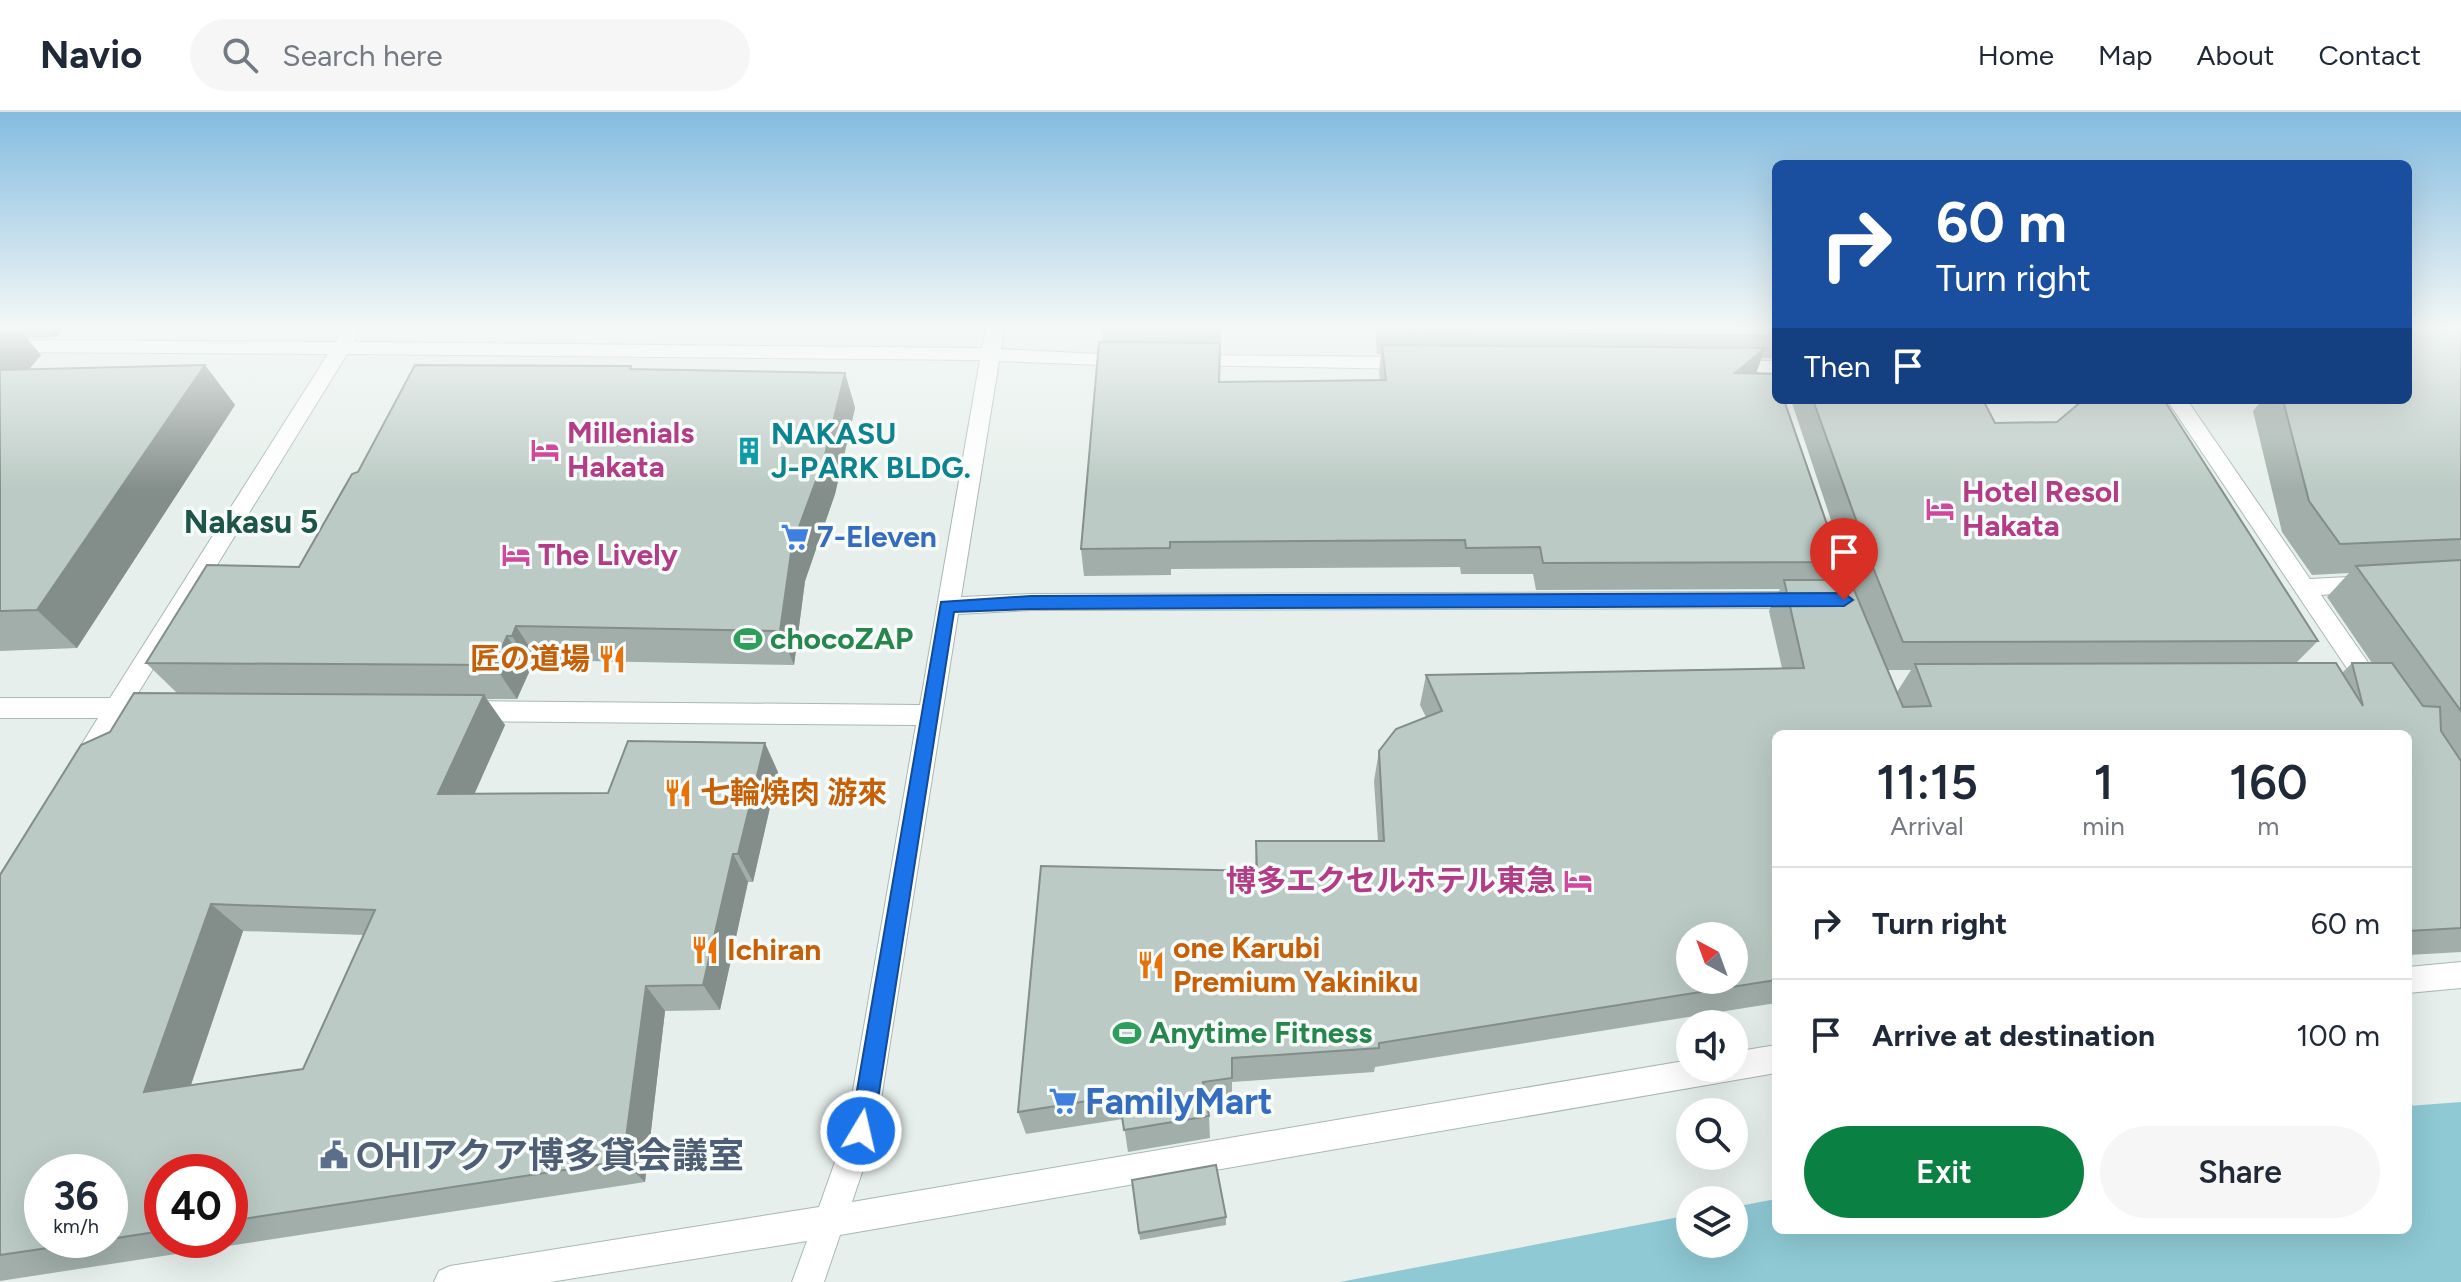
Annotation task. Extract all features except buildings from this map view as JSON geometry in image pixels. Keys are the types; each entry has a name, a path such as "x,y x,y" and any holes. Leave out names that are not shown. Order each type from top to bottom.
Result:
{"street":[{"path":"66,788 321,381"},
{"path":"808,1282 861,1131 986,381"},
{"path":"2180,404 2401,730"},
{"path":"2306,587 2384,583"},
{"path":"947,606 1031,602 1828,600"},
{"path":"2334,681 2366,681"},
{"path":"0,708 180,708"},
{"path":"435,711 929,715"},
{"path":"2412,980 2461,975"},
{"path":"1748,1064 1772,1060"},
{"path":"450,1282 829,1221 1676,1076"}],"water":[{"path":"2461,1102 2461,1282 1340,1282 1676,1218 1676,1258 1748,1258 1748,1204 1772,1200 1772,1234 2412,1234 2412,1106"}],"place":[{"name":"Millenials Hakata","path":"545,450"},
{"name":"NAKASU J-PARK BLDG.","path":"749,451"},
{"name":"Hotel Resol Hakata","path":"1940,509"},
{"name":"7-Eleven","path":"795,537"},
{"name":"The Lively","path":"516,555"},
{"name":"chocoZAP","path":"748,639"},
{"name":"匠の道場","path":"612,659"},
{"name":"七輪焼肉 游來","path":"678,793"},
{"name":"博多エクセルホテル東急","path":"1578,881"},
{"name":"Ichiran","path":"705,950"},
{"name":"one Karubi Premium Yakiniku","path":"1151,965"},
{"name":"Anytime Fitness","path":"1127,1033"},
{"name":"FamilyMart","path":"1063,1101"},
{"name":"OHIアクア博多貸会議室","path":"334,1155"}],"district":[{"name":"Nakasu 5","path":"251,522"}],"route":[{"path":"861,1131 947,606 1031,602 1844,600"}]}
